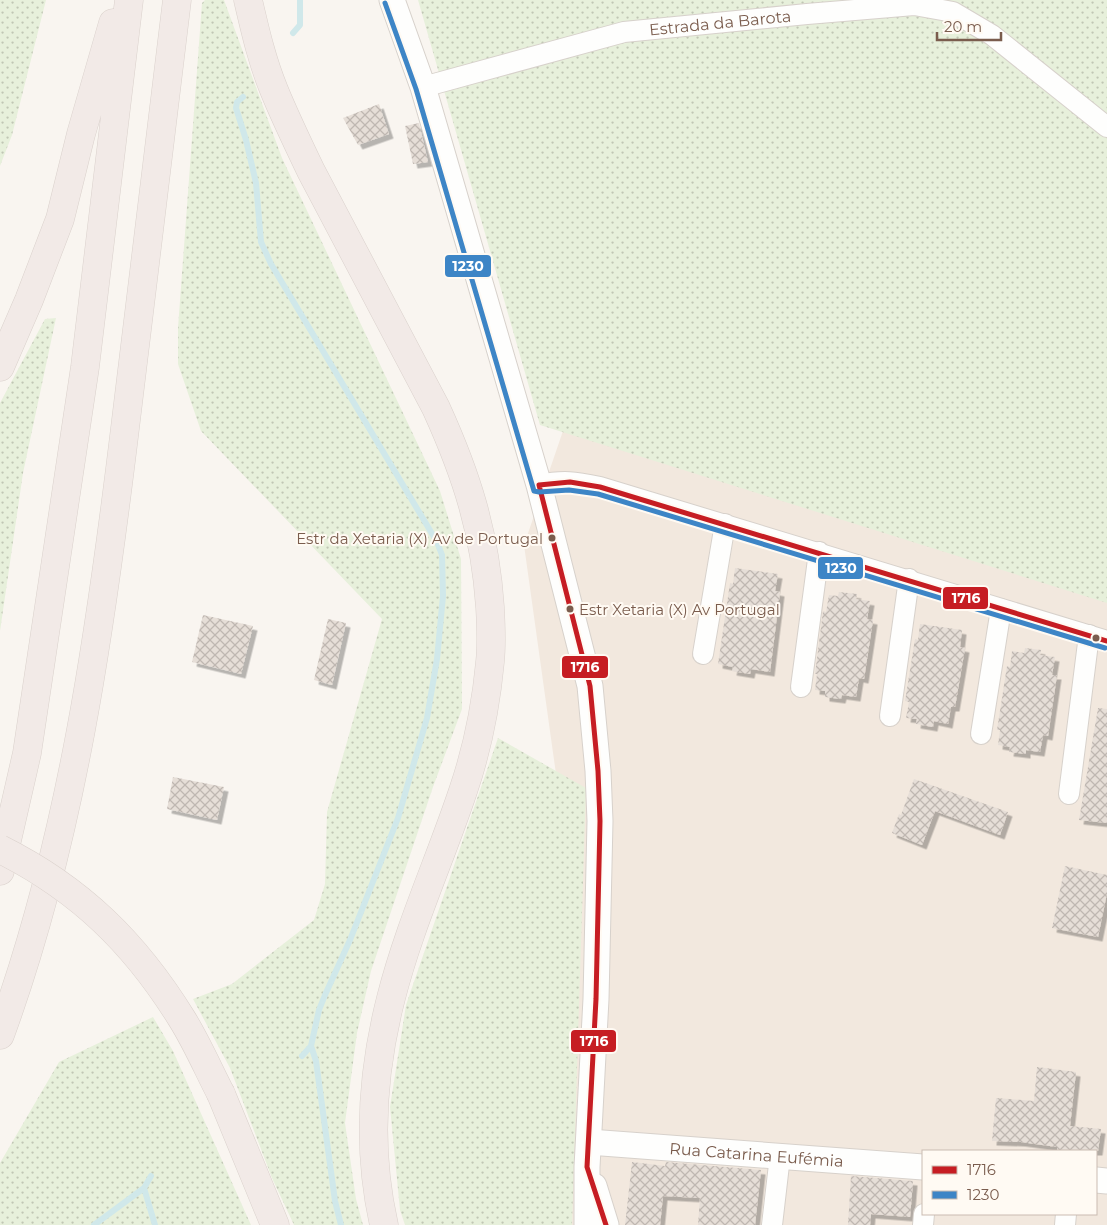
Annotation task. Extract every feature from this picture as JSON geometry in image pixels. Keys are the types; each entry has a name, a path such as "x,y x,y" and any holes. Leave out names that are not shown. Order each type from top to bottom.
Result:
{"highway":[{"path":"0,366 29,300 60,219 81,134 120,0"},
{"path":"0,871 27,753 86,367 129,0"},
{"path":"0,1036 36,922 58,836 78,749 95,650 117,493 177,0"},
{"path":"248,0 257,41 265,65 292,131 311,171 432,400 454,447 480,530 488,573 491,660 475,747 464,789 402,959 380,1044 375,1089 374,1133 377,1179 384,1225"},
{"path":"0,848 27,862 64,887 99,916 132,949 158,982 183,1020 221,1094 275,1225"}],"street":[{"path":"392,0 423,87 539,485 590,686 598,771 600,821 596,998 587,1167 587,1225"},
{"name":"Estrada da Barota","path":"423,87 624,32 914,6 953,12 992,35 1107,127"},
{"path":"539,485 560,481 579,482 600,487 909,579 1098,638 1069,794"},
{"path":"703,654 725,524"},
{"path":"801,687 819,552"},
{"path":"890,716 909,579"},
{"path":"981,734 1001,609"},
{"name":"Rua Catarina Eufémia","path":"589,1142 922,1167"},
{"path":"772,1225 780,1156"},
{"path":"587,1167 606,1225"}],"shaded area":[{"path":"578,387 1107,527 1107,1225 542,1225 568,860 524,545"}],"green space":[{"path":"0,0 46,0 12,135 0,166"},
{"path":"205,0 224,0 282,158 440,491 461,559 462,709 433,787 371,971 357,1033 345,1123 356,1199 363,1225 294,1225 272,1178 230,1068 193,999 232,984 314,920 325,884 327,812 382,619 201,431 178,364 178,328 202,3"},
{"path":"418,0 1107,0 1107,603 540,425"},
{"path":"56,318 23,473 0,631 0,403 45,319"},
{"path":"498,738 586,788 572,1225 405,1225 400,1210 390,1107 406,1005"},
{"path":"153,1017 173,1051 251,1225 0,1225 0,1163 59,1062"}],"building":[{"path":"379,104 389,134 358,145 343,118"},
{"path":"419,123 428,162 413,164 405,126"},
{"path":"735,568 778,574 775,591 780,592 770,672 751,669 750,674 732,671 733,667 718,664 730,583 733,584"},
{"path":"839,592 857,594 856,599 870,601 867,619 873,620 864,679 859,678 856,697 842,695 841,699 825,697 825,691 815,690 817,674 815,674 823,611 826,612 829,595 838,596"},
{"path":"203,615 253,626 241,674 192,662"},
{"path":"328,619 346,623 332,685 314,680"},
{"path":"920,624 962,630 960,647 965,648 955,707 951,707 948,724 934,721 933,727 916,724 917,719 906,718 909,702 905,701 915,639 918,640"},
{"path":"1025,648 1041,650 1040,655 1055,657 1052,675 1057,675 1048,736 1043,735 1040,752 1026,750 1026,754 1009,752 1010,747 998,745 1000,730 997,730 1007,666 1010,667 1012,651 1024,653"},
{"path":"1098,708 1107,709 1107,823 1079,820"},
{"path":"173,777 224,787 217,820 167,809"},
{"path":"914,779 1008,812 1000,835 935,811 922,845 892,833 899,814 901,815"},
{"path":"1065,866 1107,875 1107,893 1098,937 1052,928"},
{"path":"1037,1067 1076,1072 1070,1126 1101,1129 1098,1151 1057,1150 1057,1147 1021,1142 992,1141 996,1098 1034,1101"},
{"path":"632,1162 665,1166 666,1162 761,1170 755,1225 698,1225 700,1198 663,1196 660,1225 625,1225"},
{"path":"851,1176 913,1181 910,1217 871,1214 870,1225 848,1225"}],"waterway":[{"path":"293,33 300,25 300,0"},
{"path":"243,97 237,102 236,108 256,183 261,242 271,264 437,542 442,555 443,596 437,659 427,718 398,818 350,940 319,1010 311,1046 302,1056"},
{"path":"311,1046 316,1061 335,1201 341,1225"},
{"path":"151,1176 144,1188 155,1225"},
{"path":"94,1225 144,1188"}],"transit line":[{"name":"1230","path":"385,3 416,89 534,491 569,490 598,494 1105,648"},
{"name":"1716","path":"539,485 570,482 600,487 1107,641"},
{"name":"1716","path":"539,485 590,686 598,771 600,821 596,999 587,1167 606,1225"}],"place":[{"name":"Estr da Xetaria (X) Av de Portugal","path":"552,538"},
{"name":"Estr Xetaria (X) Av Portugal","path":"570,609"}]}
